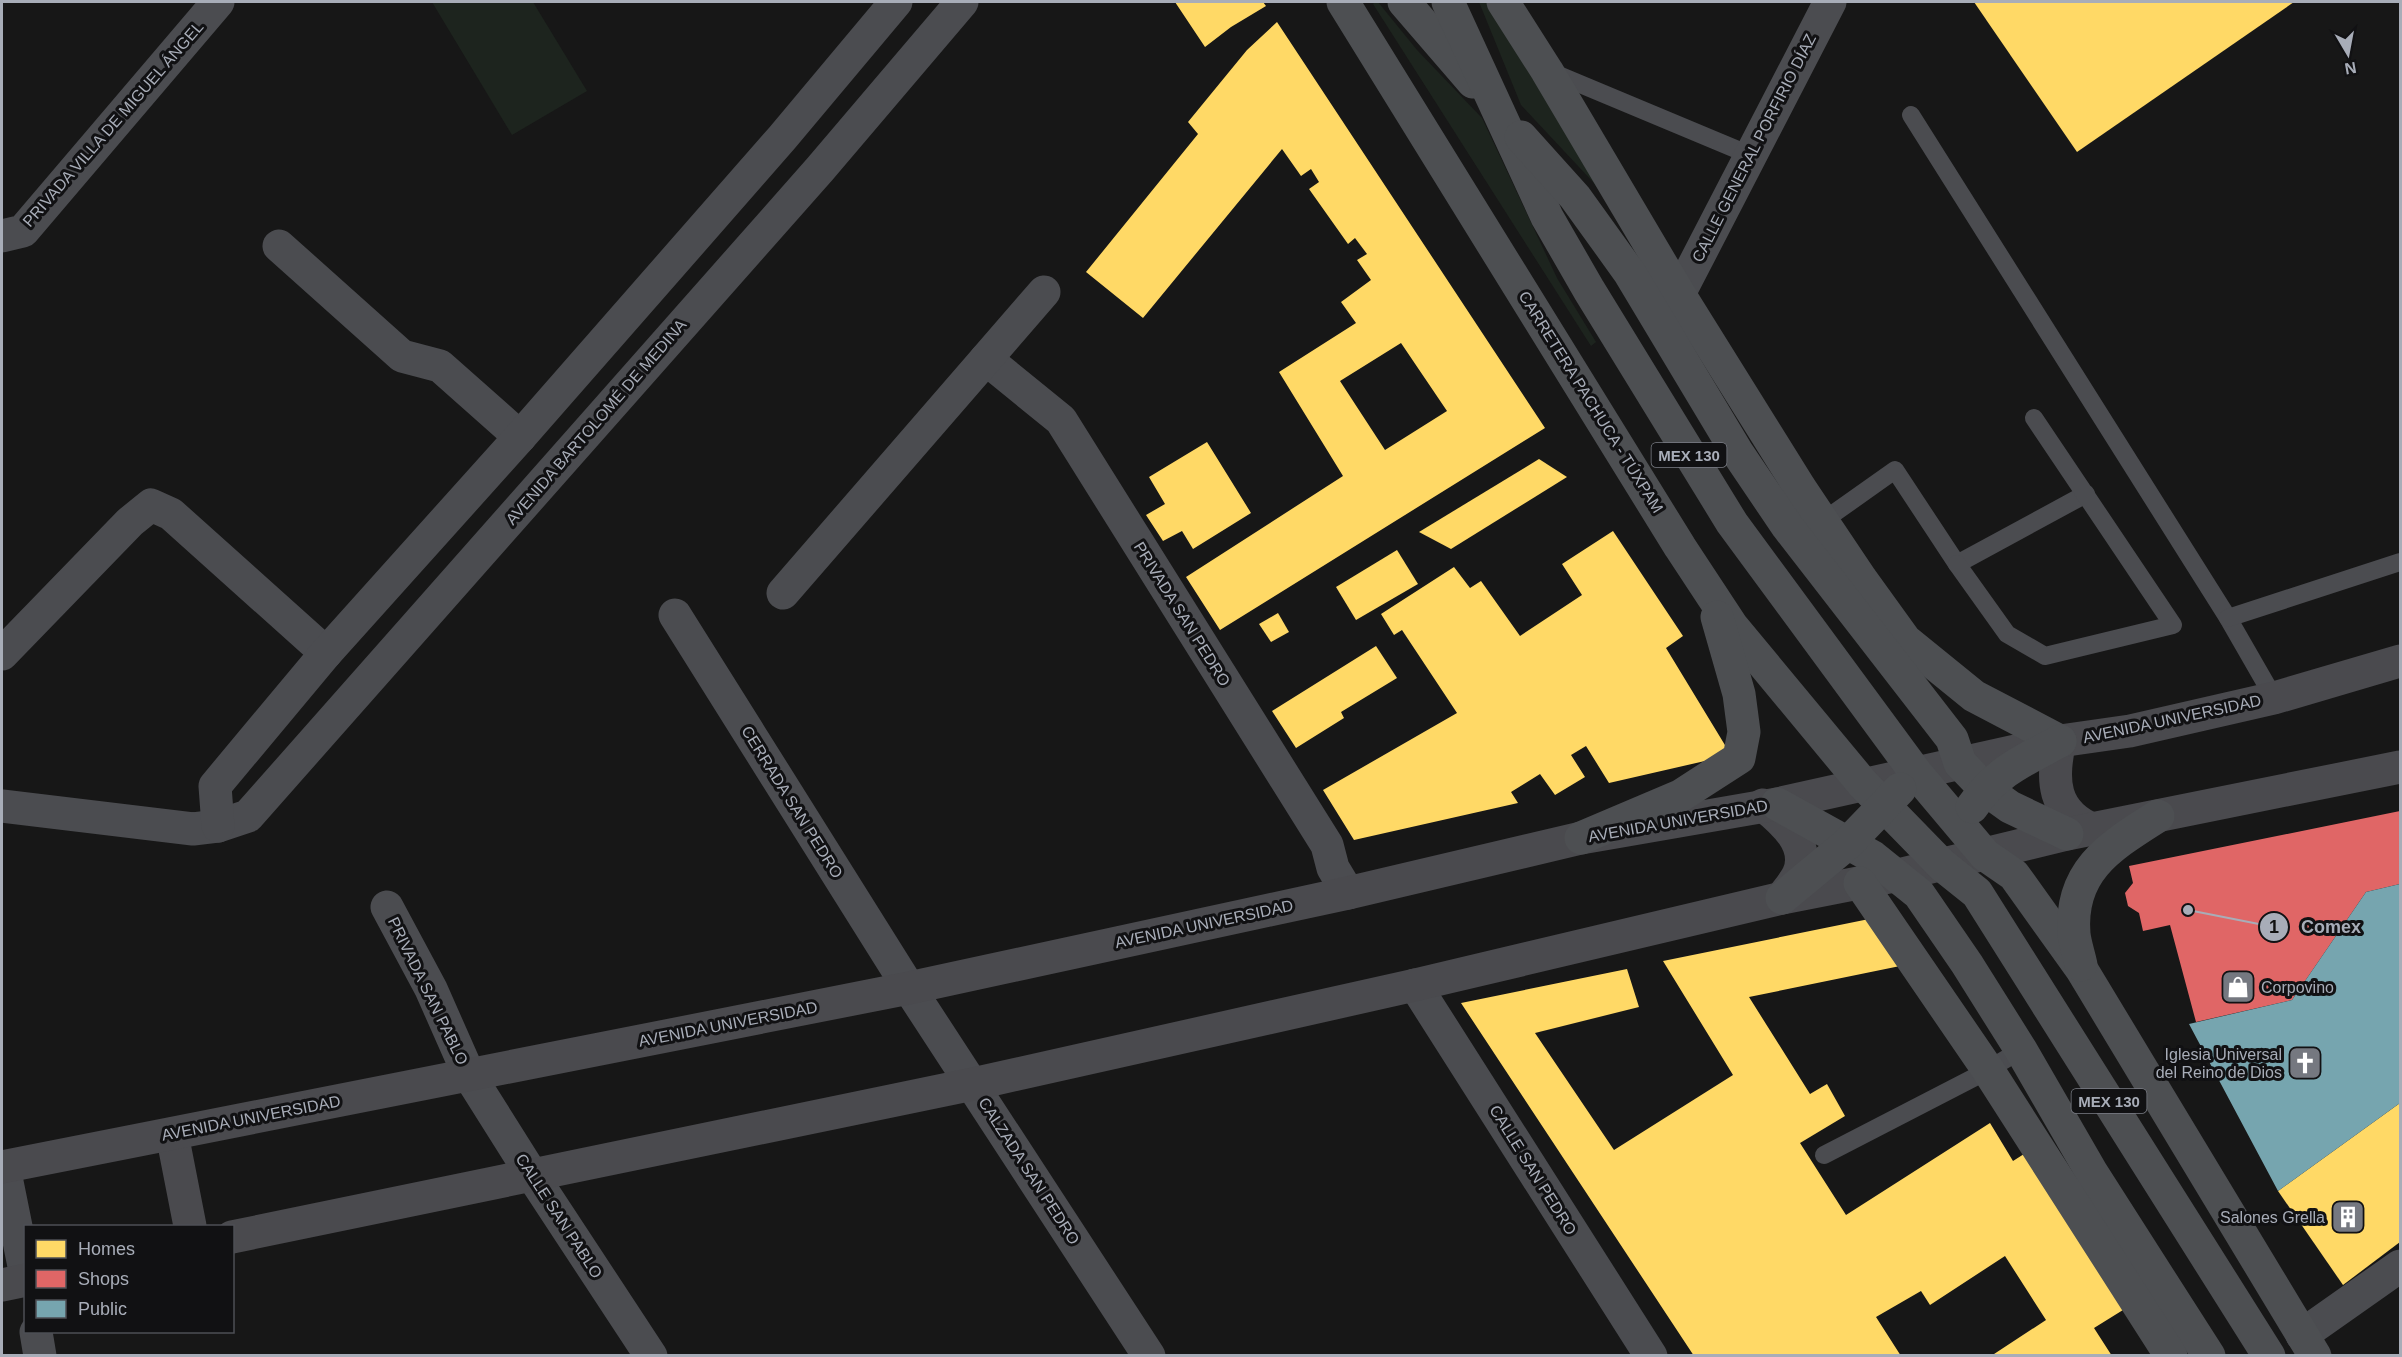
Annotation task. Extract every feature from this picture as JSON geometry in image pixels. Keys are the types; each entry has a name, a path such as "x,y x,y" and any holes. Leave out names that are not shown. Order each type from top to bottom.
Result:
{"main road":[{"name":"CARRETERA PACHUCA - TÚXPAM","path":"1344,2 1732,627 1875,794"},
{"path":"1404,2 1575,197 1629,272 1737,452 1787,526 1952,739 1960,763 1985,789 2010,807 2080,832"},
{"name":"MEX 130","path":"1448,2 1547,217 1589,291 1732,523 1916,773 1985,855 2014,875 2082,970 2308,1345"},
{"path":"1503,2 1547,70 1678,294 1822,521 1905,640 1974,696 2060,741"},
{"path":"1581,838 1680,796 1739,758 1744,732 1739,694 1709,592"},
{"name":"AVENIDA UNIVERSIDAD","path":"1916,773 2060,741 2130,731 2274,698 2400,661"},
{"path":"1942,865 1960,825 1985,789 2006,770 2060,741"},
{"path":"2060,741 2055,763 2055,785 2070,813 2080,824 2080,832"},
{"path":"234,1237 973,1084 2080,832 2400,768"},
{"path":"1782,898 1847,844 1875,794 1916,773"},
{"name":"MEX 130","path":"1875,794 1942,865 1977,892 2269,1356"},
{"name":"AVENIDA UNIVERSIDAD","path":"3,1167 909,988 1348,893 1581,838 1770,804 1875,794"},
{"path":"1770,804 1873,857 1919,894 2020,1050 2092,1173 2209,1356"},
{"path":"1770,804 1795,837 1802,856 1799,873 1782,898"},
{"path":"2082,970 2074,934 2076,910 2082,885 2095,861 2124,838 2158,816"},
{"path":"1860,883 1988,1070 2171,1356"},
{"path":"172,1134 190,1225"},
{"path":"2,1285 24,1279"}],"street":[{"name":"PRIVADA VILLA DE MIGUEL ÁNGEL","path":"2,236 23,231 218,2"},
{"path":"218,826 215,786 326,653 520,437 782,138 896,2"},
{"name":"AVENIDA BARTOLOMÉ DE MEDINA","path":"2,806 193,829 218,826 248,816 820,169 962,2"},
{"name":"CALLE GENERAL PORFIRIO DÍAZ","path":"1678,294 1830,2"},
{"path":"782,138 820,169"},
{"path":"279,246 402,356 440,366 520,437"},
{"path":"783,593 1044,292"},
{"name":"PRIVADA SAN PEDRO","path":"987,359 1061,420 1327,845 1333,868 1348,893"},
{"path":"2,654 130,522 152,505 171,514 326,653"},
{"name":"CERRADA SAN PEDRO","path":"675,615 909,988"},
{"name":"PRIVADA SAN PABLO","path":"387,907 431,989 469,1075"},
{"name":"CALLE SAN PEDRO","path":"1415,985 1651,1356"},
{"name":"CALZADA SAN PEDRO","path":"909,988 1149,1356"},
{"name":"CALLE SAN PABLO","path":"469,1075 651,1356"},
{"path":"3,1167 24,1268"},
{"path":"2308,1345 2400,1266"},
{"path":"36,1333 40,1356"}],"lane":[{"path":"1547,70 1750,154"},
{"path":"1911,115 2228,618 2274,698"},
{"path":"1822,521 1895,470 1957,564 2007,634 2045,656 2173,625 2034,418"},
{"path":"1957,564 2086,494"},
{"path":"2228,618 2400,562"},
{"path":"1824,1155 1988,1070 2020,1050"}],"shaded area":[{"path":"432,2 533,2 587,91 512,135"},
{"path":"1378,2 1417,50 1482,118 1557,278 1596,342 1591,346 1373,4"},
{"path":"1479,2 1490,2 1631,236 1593,182 1521,105"}],"building: Homes":[{"path":"1175,2 1263,2 1266,6 1231,27 1205,47"},
{"path":"1974,2 2294,2 2077,152"},
{"path":"1277,22 1545,428 1220,630 1186,577 1343,476 1279,372 1356,323 1341,302 1371,280 1357,260 1367,254 1355,238 1348,244 1309,189 1319,182 1311,169 1301,176 1282,149 1143,318 1086,272 1198,134 1188,122 1247,50","holes":["1401,343 1447,411 1385,450 1340,381"]},
{"path":"1207,442 1251,513 1193,549 1182,531 1163,541 1146,515 1165,504 1149,477"},
{"path":"1539,459 1567,477 1451,549 1419,532"},
{"path":"1613,531 1683,636 1666,648 1731,755 1609,783 1586,746 1571,755 1585,777 1555,795 1540,774 1511,792 1518,803 1354,840 1323,790 1457,713 1402,630 1394,635 1381,614 1454,567 1470,588 1481,581 1520,636 1582,595 1562,564"},
{"path":"1397,550 1418,584 1356,620 1336,587"},
{"path":"1278,613 1289,632 1271,642 1259,624"},
{"path":"1376,646 1397,678 1341,712 1344,718 1296,748 1272,711"},
{"path":"1874,918 1905,965 1749,997 1810,1094 1827,1084 1845,1116 1800,1143 1846,1215 1990,1123 2013,1161 2024,1154 2123,1310 2094,1328 2112,1356 1991,1356 2046,1320 2005,1256 1930,1305 1921,1291 1876,1317 1901,1356 1694,1356 1461,1003 1627,969 1639,1007 1535,1033 1614,1150 1733,1075 1663,961"},
{"name":"Salones Grella","path":"2400,1103 2400,1242 2343,1285 2278,1191"}],"building: Shops":[{"path":"2400,811 2400,884 2366,892 2292,1000 2196,1022 2170,925 2143,931 2139,913 2128,906 2125,893 2133,883 2129,866"}],"building: Public":[{"name":"Iglesia Universal del Reino de Dios","path":"2400,884 2400,1103 2278,1191 2189,1024 2292,1000 2366,892"}],"place":[{"name":"Comex","path":"2188,910"},
{"name":"Corpovino","path":"2238,987"},
{"name":"Iglesia Universal del Reino de Dios","path":"2305,1063"},
{"name":"Salones Grella","path":"2348,1217"}]}
